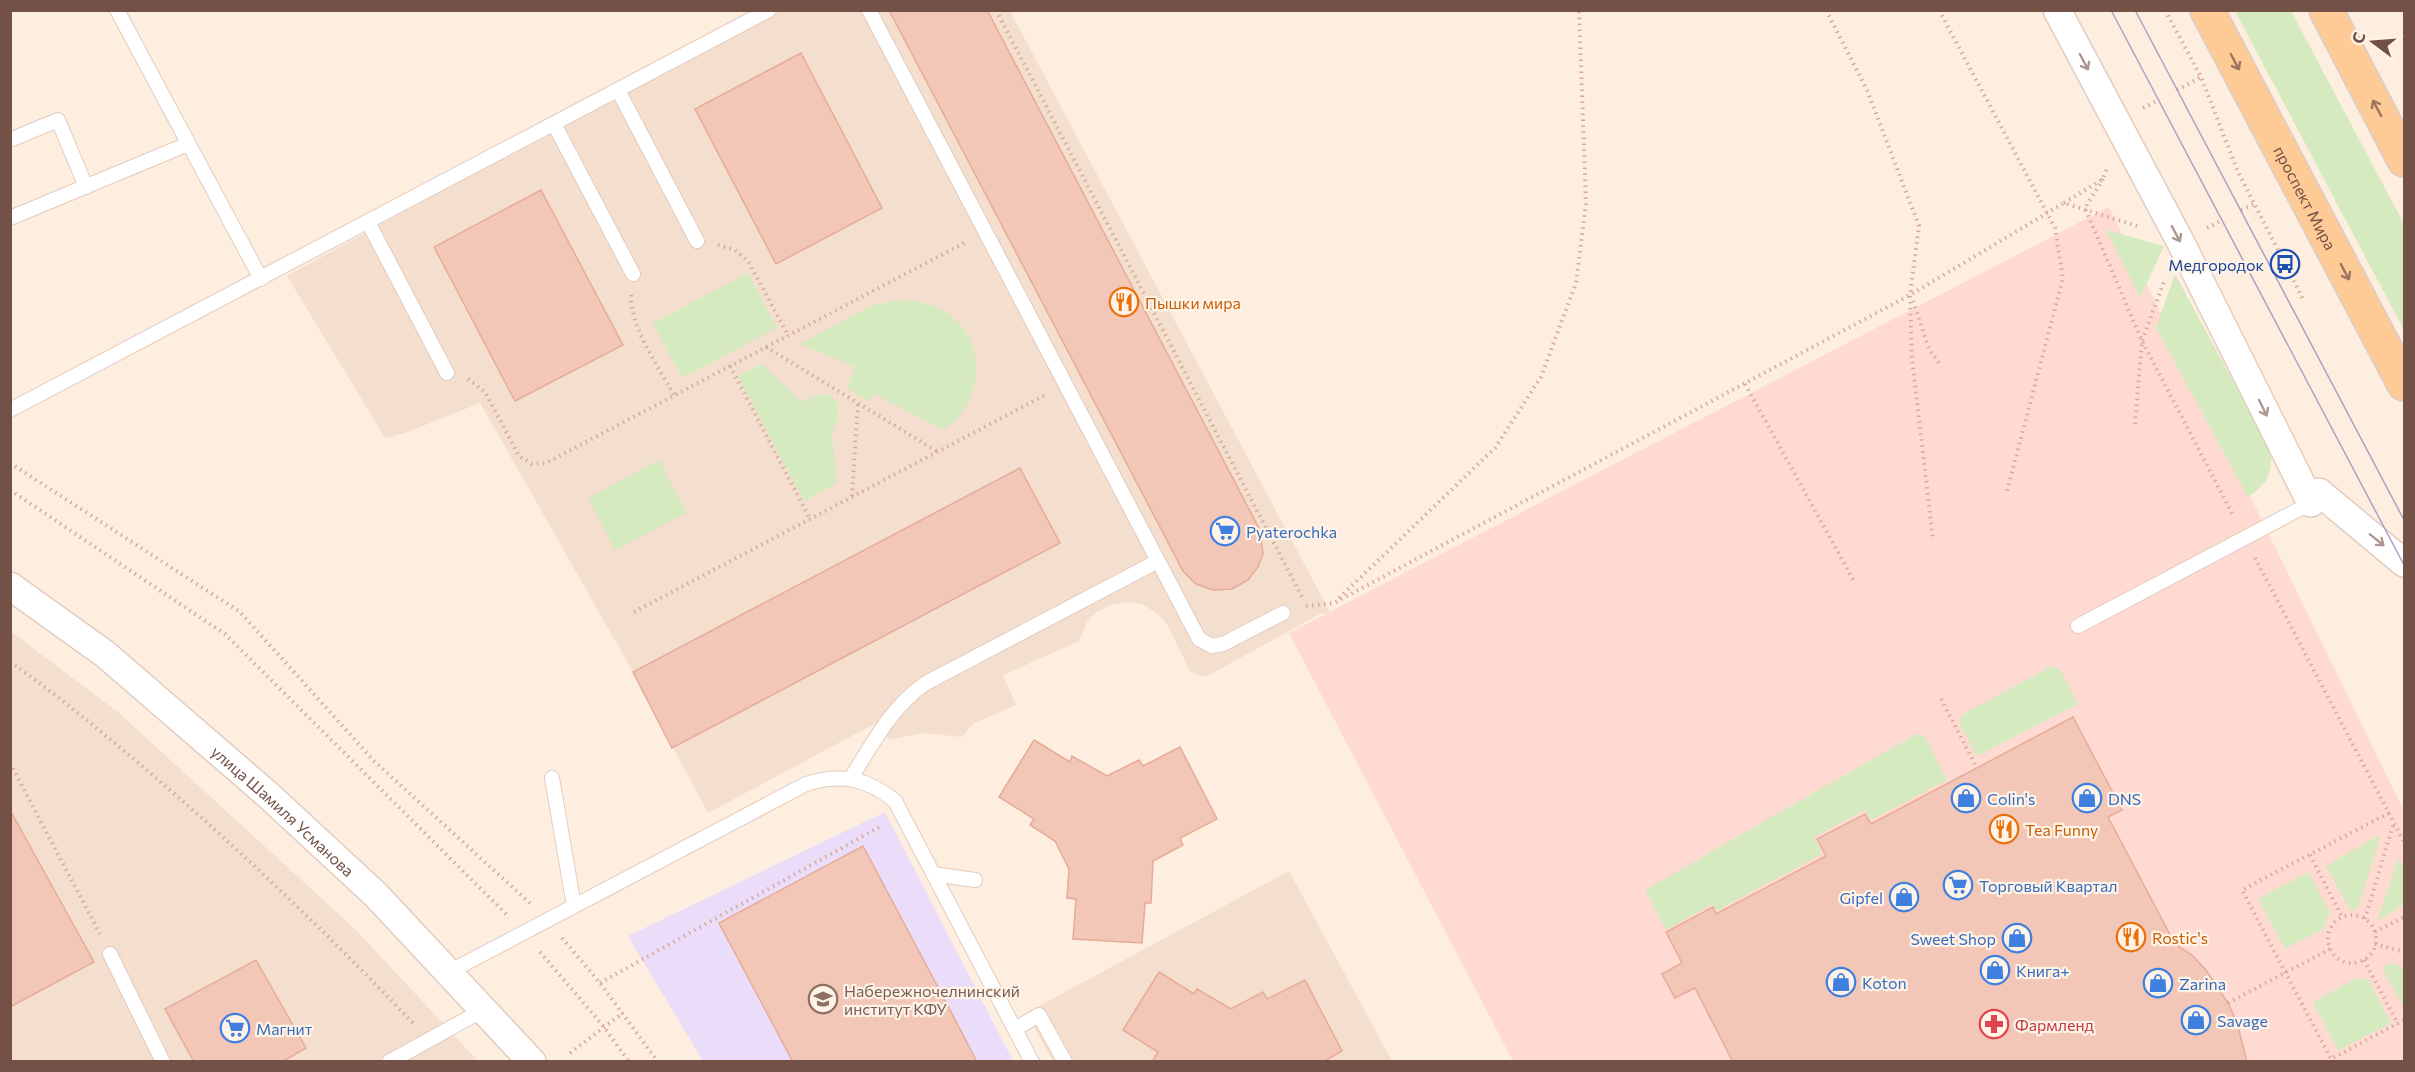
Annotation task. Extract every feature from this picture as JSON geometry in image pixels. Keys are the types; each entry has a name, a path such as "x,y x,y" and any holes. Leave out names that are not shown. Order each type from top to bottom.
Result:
{"main road":[{"name":"проспект Мира","path":"2207,10 2404,384"},
{"path":"2326,10 2404,160"}],"street":[{"path":"2057,10 2180,241 2311,503 2319,492 2404,563"},
{"name":"улица Шамиля Усманова","path":"10,586 105,654 267,794 376,895 532,1062"}],"lane":[{"path":"117,10 261,279"},
{"path":"10,411 769,10"},
{"path":"869,10 1199,639 1212,646 1223,644 1283,613"},
{"path":"618,90 697,241"},
{"path":"10,140 58,120 86,187"},
{"path":"554,124 633,274"},
{"path":"10,218 188,144"},
{"path":"368,222 447,373"},
{"path":"2078,626 2311,503"},
{"path":"851,778 892,712 911,693 1158,561"},
{"path":"448,972 806,784 836,777 851,778 881,790 895,801 1032,1062"},
{"path":"552,778 574,906"},
{"path":"933,874 975,880"},
{"path":"110,954 163,1062"},
{"path":"389,1062 483,1010"},
{"path":"1015,1029 1039,1015 1065,1062"}],"path":[{"path":"996,10 1307,606"},
{"path":"1334,603 1495,448 1541,377 1576,284 1586,202 1579,10"},
{"path":"1826,10 1867,90 1919,226 1911,295 1912,358 1933,540"},
{"path":"1939,10 2055,228 2063,278 2007,491"},
{"path":"2165,10 2201,78 2238,172 2304,301"},
{"path":"2177,90 2201,78"},
{"path":"2085,208 2103,179"},
{"path":"1297,607 1334,603 1911,295 2064,203 2180,241 2142,341 2135,424"},
{"path":"2241,210 2254,204"},
{"path":"447,373 471,380 485,392 519,456 532,464 546,463 985,231"},
{"path":"697,241 735,250 748,261 788,335"},
{"path":"633,274 631,296 633,315 674,395"},
{"path":"1911,295 1929,349 1941,366"},
{"path":"766,347 938,452"},
{"path":"730,366 810,519"},
{"path":"634,612 1065,384"},
{"path":"1745,384 1855,583"},
{"path":"852,497 858,403"},
{"path":"10,463 240,612 374,761 548,920 600,983 658,1062"},
{"path":"10,490 225,634 524,932 604,1027 629,1062"},
{"path":"10,662 41,683 181,798 325,932 430,1040"},
{"path":"1941,699 1977,768"},
{"path":"10,763 110,954"},
{"path":"2389,813 2242,890 2331,1059 2404,1020"},
{"path":"600,983 902,814"},
{"path":"2365,919 2394,822"},
{"path":"2310,855 2343,917"},
{"path":"2354,915 2365,919 2375,932 2375,944 2371,953 2364,960 2355,963 2344,962 2330,949 2329,930 2343,917 2354,915"},
{"path":"2375,932 2404,917"},
{"path":"2375,944 2404,952"},
{"path":"2228,1003 2330,949"},
{"path":"2364,960 2398,1024"},
{"path":"570,1053 623,1013"}],"shaded area":[{"path":"767,11 1010,11 1332,616 1322,613 1209,675 1201,676 1190,671 1168,626 1160,616 1144,605 1128,602 1113,604 1095,613 1087,622 1079,641 1003,675 1016,705 973,724 962,737 923,733 888,740 878,722 708,813 633,672 480,403 405,433 385,438 287,276"},
{"path":"2109,207 2404,811 2404,1061 1513,1061 1289,633"},
{"path":"10,631 119,713 355,929 478,1061 11,1061"},
{"name":"Набережночелнинский институт КФУ","path":"885,812 1013,1061 703,1061 628,936"},
{"path":"1289,871 1392,1061 1053,1061 1026,1013"}],"green space":[{"path":"2235,11 2291,11 2404,224 2404,330"},
{"path":"2106,230 2164,246 2140,298"},
{"path":"748,273 777,328 682,378 653,323"},
{"path":"2175,274 2270,450 2271,465 2268,477 2248,497 2156,328"},
{"path":"904,300 937,307 947,313 961,325 970,340 975,355 976,372 967,404 944,430 874,394 869,402 847,388 855,367 800,344 873,305"},
{"path":"762,364 801,402 828,394 837,402 838,418 832,433 837,483 804,501 738,376"},
{"path":"659,460 686,513 615,550 588,498"},
{"path":"2051,666 2060,669 2078,704 1977,756 1960,724 1960,716"},
{"path":"1916,734 1926,738 1947,780 1871,820 1865,810 1814,837 1822,854 1716,911 1712,904 1666,930 1645,890"},
{"path":"2381,834 2359,906 2351,911 2326,866"},
{"path":"2399,857 2404,868 2404,905 2377,921"},
{"path":"2309,872 2330,913 2323,929 2285,949 2258,899"},
{"path":"2390,963 2404,968 2404,1008 2382,968"},
{"path":"2354,979 2368,979 2391,1023 2338,1051 2313,1002"}],"building":[{"path":"889,10 987,10 1260,530 1263,554 1258,567 1248,580 1232,589 1213,590 1196,584 1183,571"},
{"path":"801,53 882,208 776,264 695,109"},
{"path":"541,190 623,345 515,401 434,247"},
{"path":"1020,468 1060,543 672,748 633,672"},
{"name":"Торговый Квартал","path":"2073,717 2122,810 2108,817 2175,944 2192,955 2206,970 2228,1003 2237,1023 2247,1062 1733,1062 1695,988 1675,998 1662,974 1682,963 1666,932 1713,907 1716,914 1826,856 1817,839 1865,814 1871,824"},
{"path":"1034,740 1070,762 1072,756 1107,776 1139,760 1143,766 1180,747 1217,819 1180,838 1183,845 1153,861 1151,903 1145,903 1142,943 1073,939 1076,899 1067,898 1069,869 1055,841 1030,825 1034,819 999,797"},
{"path":"10,810 94,962 10,1007"},
{"path":"863,846 977,1062 793,1062 719,923"},
{"name":"Магнит","path":"256,960 306,1048 282,1062 194,1062 165,1009"},
{"path":"1159,972 1194,994 1197,989 1231,1009 1263,992 1267,999 1305,980 1342,1051 1323,1062 1152,1062 1158,1052 1123,1030"}],"tram line":[{"path":"2111,10 2404,565"},
{"path":"2135,10 2404,520"}],"place":[{"name":"Медгородок","path":"2285,264"},
{"name":"Пышки мира","path":"1124,302"},
{"name":"Pyaterochka","path":"1225,531"},
{"name":"Colin's","path":"1966,798"},
{"name":"DNS","path":"2087,798"},
{"name":"Tea Funny","path":"2004,829"},
{"name":"Торговый Квартал","path":"1958,885"},
{"name":"Gipfel","path":"1904,897"},
{"name":"Rostiс's","path":"2131,937"},
{"name":"Sweet Shop","path":"2017,938"},
{"name":"Книга+","path":"1995,970"},
{"name":"Koton","path":"1841,982"},
{"name":"Zarina","path":"2158,983"},
{"name":"Набережночелнинский институт КФУ","path":"823,999"},
{"name":"Savage","path":"2196,1020"},
{"name":"Фармленд","path":"1994,1024"},
{"name":"Магнит","path":"235,1028"}]}
